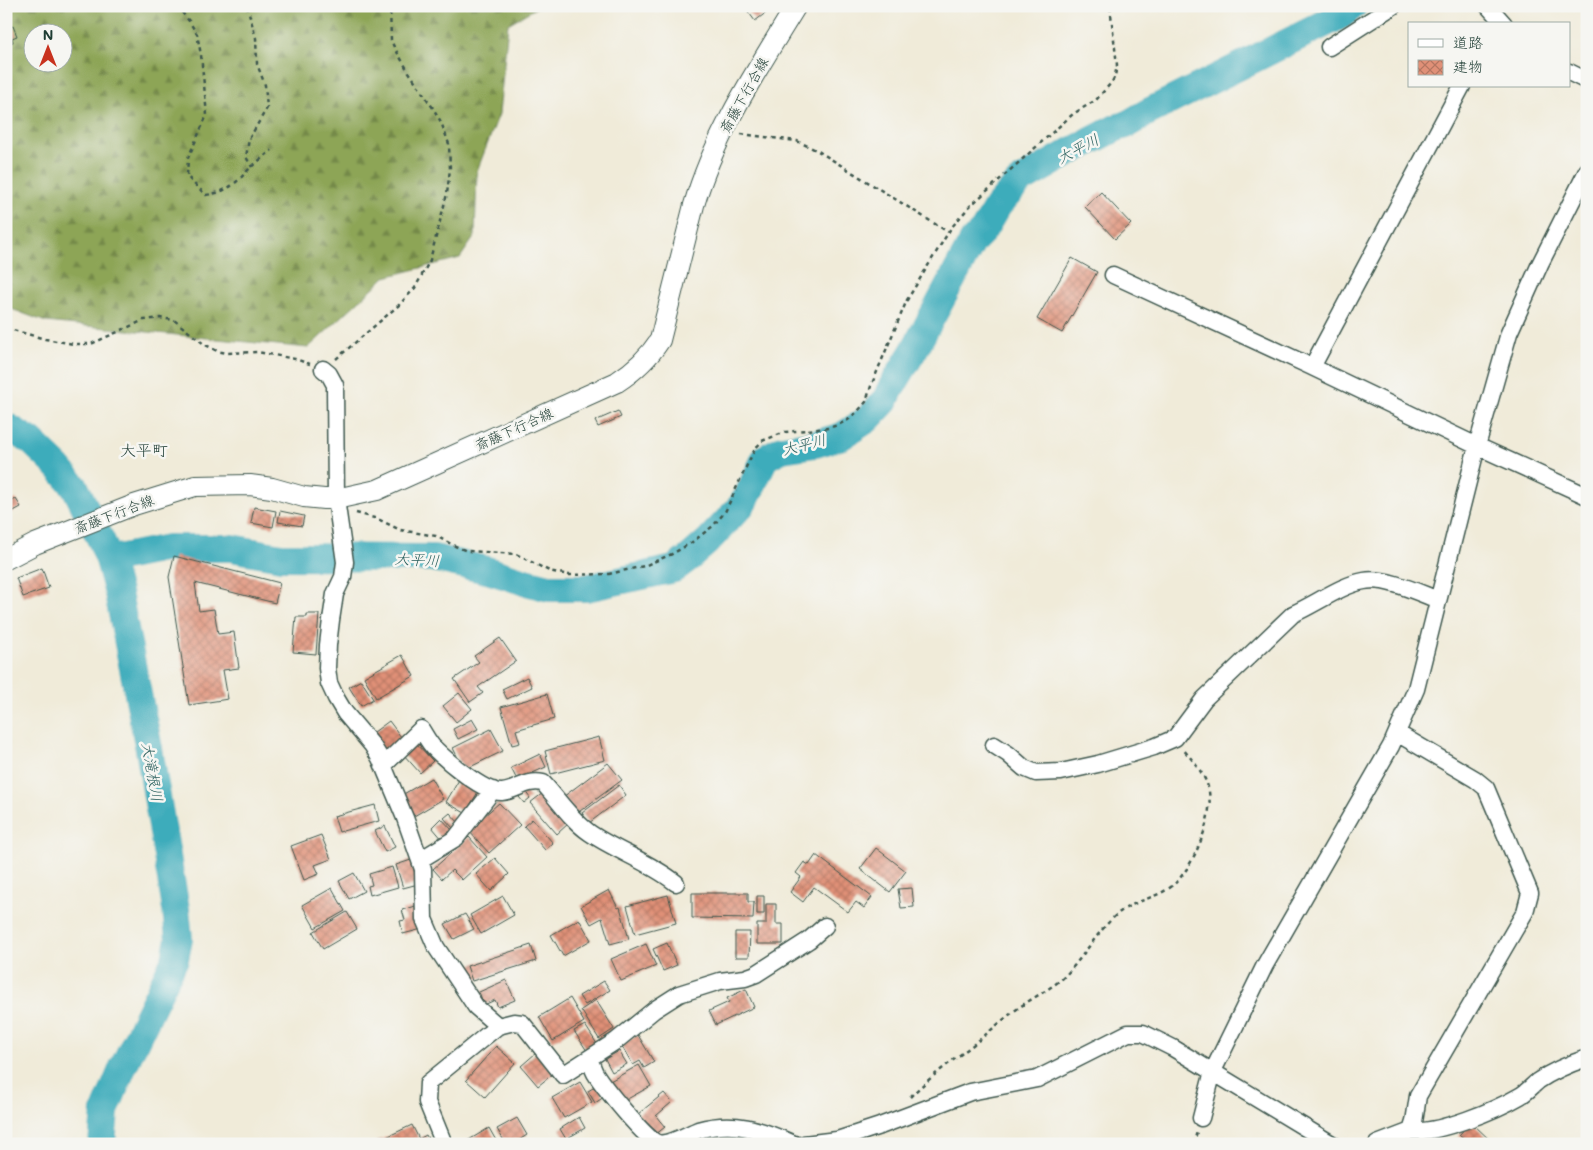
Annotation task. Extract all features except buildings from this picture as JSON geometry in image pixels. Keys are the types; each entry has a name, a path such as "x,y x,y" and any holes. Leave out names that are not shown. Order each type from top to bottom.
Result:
{"main road":[{"name":"斎藤下行合線","path":"6,559 43,541 134,505 195,486 250,485 272,488 336,504 377,490 437,464 617,382 630,374 660,340 701,183 725,129 746,88 796,6"}],"street":[{"path":"1328,47 1393,6"},
{"path":"1570,72 1587,81"},
{"path":"1312,367 1461,88"},
{"path":"1201,1118 1213,1071 1265,965 1397,733 1416,690 1491,392 1509,334 1540,264 1587,171"},
{"path":"1113,276 1587,496"},
{"path":"323,369 329,374 335,385 336,504 345,562 343,577 335,594 330,620 327,668 329,683 345,713 384,764 406,818 423,875 424,919 436,947 476,1007 498,1026"},
{"path":"994,746 1008,754 1024,768 1036,774 1061,772 1098,764 1154,747 1175,738 1204,699 1293,614 1312,606 1343,588 1364,581 1378,581 1402,587 1438,600"},
{"path":"384,764 421,729 433,747 479,785 500,792 530,782 537,781 542,783 579,825 608,844 662,872 676,883"},
{"path":"1397,733 1475,779 1486,788 1530,893 1525,912 1418,1096 1411,1131"},
{"path":"420,860 456,838 493,790"},
{"path":"444,1144 427,1102 428,1083 498,1026 514,1022 522,1023 563,1075 616,1041 654,1010 679,994 720,981 745,978 756,974 809,940 825,926"},
{"path":"804,1144 837,1140 970,1092 1037,1078 1128,1033 1143,1033 1213,1071 1332,1144"},
{"path":"1377,1144 1411,1131 1420,1132 1445,1126 1507,1103 1523,1094 1554,1071 1570,1063 1587,1058"},
{"path":"589,1059 595,1072 623,1109 648,1137 659,1143 669,1142 698,1130 724,1125 739,1125 794,1144"},
{"path":"1411,1131 1425,1144"}],"path":[{"path":"177,6 189,20 196,34 201,55 207,115 188,158 187,176 206,195 216,194 236,184 272,150"},
{"path":"247,6 256,38 257,64 265,85 267,108 249,139 246,157 252,167"},
{"path":"6,328 45,339 74,344 90,344 144,320 160,318 174,320 196,339 217,350 227,353 258,352 295,359 323,369 399,305 415,288 430,260 447,194 450,169 449,144 441,122 433,108 394,48 391,40 390,6"},
{"path":"336,504 378,519 400,530 436,536 467,550 516,554 539,567 558,574 584,576 609,574 644,566 672,554 691,543 713,526 726,512 755,448 762,441 785,432 829,428 848,420 866,402 907,300 948,232 968,206 1073,114 1096,100 1112,82 1115,76 1116,65 1110,6"},
{"path":"725,129 738,134 771,136 797,141 818,151 948,232"},
{"path":"909,1115 907,1104 909,1098 925,1082 1013,1012 1062,978 1087,950 1099,932 1115,916 1128,906 1144,901 1168,889 1176,883 1191,862 1206,826 1209,792 1208,785 1199,769 1175,738"}],"green space":[{"path":"6,6 539,6 508,24 499,114 477,171 475,236 460,258 385,277 308,348 46,322 6,307"}],"waterway":[{"name":"大平川","path":"109,560 168,548 231,548 281,557 433,558 487,570 549,588 586,588 674,569 707,542 740,507 747,497 765,458 782,449 815,444 842,436 868,419 885,401 973,241 983,231 997,207 1020,181 1116,128 1126,125 1148,112 1342,15 1353,6"},
{"name":"大滝根川","path":"6,426 31,441 58,467 75,487 109,560 118,593 149,749 176,909 179,939 175,959 123,1067 105,1111 102,1144"}],"district":[{"name":"大平町","path":"144,450"}]}
